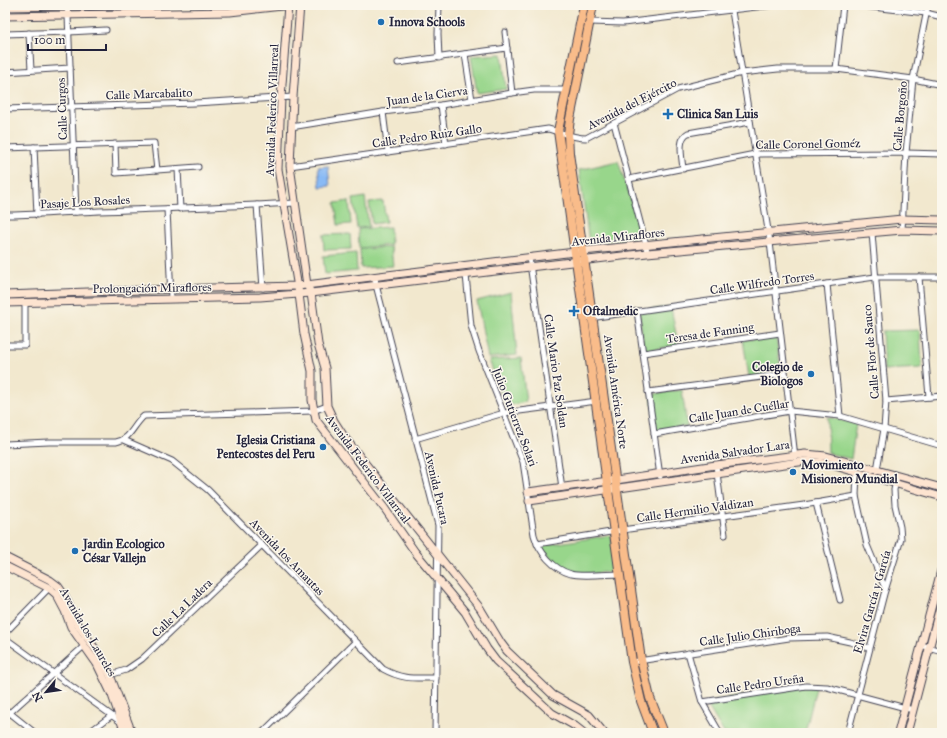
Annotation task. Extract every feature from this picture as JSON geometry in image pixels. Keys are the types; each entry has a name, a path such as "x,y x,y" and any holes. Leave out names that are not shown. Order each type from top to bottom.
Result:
{"main road":[{"path":"10,6 144,5"},
{"path":"5,16 68,16 289,5"},
{"name":"Avenida Federico Villarreal","path":"289,5 281,98 278,160 279,180 299,290 305,340 312,371 312,400 316,420 415,552 465,612 496,661 546,709 584,733"},
{"name":"Avenida Federico Villarreal","path":"300,5 291,127 290,166 307,285 311,293 318,344 326,373 326,398 334,421 345,438 480,608 501,643 553,695 589,715 604,733"},
{"name":"Avenida América Norte","path":"584,5 577,42 565,90 558,131 581,261 589,318 612,485 614,532 620,574 636,661 664,733"},
{"name":"Avenida América Norte","path":"579,251 568,134 593,5"},
{"path":"577,42 585,43"},
{"name":"Avenida Miraflores","path":"299,290 307,285 579,251 768,234 902,219 942,220"},
{"name":"Avenida Miraflores","path":"299,290 311,293 647,253 902,230 942,231"},
{"path":"460,266 463,275"},
{"name":"Prolongación Miraflores","path":"5,294 171,289 263,288 299,290"},
{"name":"Prolongación Miraflores","path":"5,303 260,297 299,290"},
{"name":"Avenida América Norte","path":"589,318 597,401 612,485 623,530 641,701 653,733"},
{"name":"Avenida Salvador Lara","path":"529,501 612,485 660,473 716,465 826,456 877,470 896,480 942,497"},
{"name":"Avenida Salvador Lara","path":"528,492 562,488 661,482 717,474 795,458 825,463 857,472 896,480 942,488"},
{"name":"Avenida los Laureles","path":"5,557 50,580 58,586 66,596 77,624 96,650 110,675 132,733"},
{"name":"Avenida los Laureles","path":"5,566 49,588 56,594 65,611 71,628 97,664 112,695 126,733"},
{"path":"898,733 942,567"},
{"path":"907,733 942,599"},
{"path":"641,701 650,698"}],"street":[{"path":"106,5 106,14"},
{"path":"439,5 439,58"},
{"path":"590,22 623,23 731,7 774,5"},
{"path":"836,69 843,5"},
{"path":"854,5 894,7 942,17"},
{"name":"Calle Borgoño","path":"902,230 906,153 913,79 928,5"},
{"name":"Calle Curgos","path":"67,6 76,212"},
{"path":"731,7 770,242 795,458"},
{"path":"5,34 106,30"},
{"path":"505,32 512,93"},
{"path":"29,33 31,70"},
{"path":"398,63 507,48"},
{"path":"465,54 472,100"},
{"path":"5,72 70,68"},
{"name":"Avenida del Ejército","path":"568,134 579,138 586,138 678,89 742,73 778,69 836,69 913,79 942,85"},
{"name":"Juan de la Cierva","path":"291,127 534,90 565,90"},
{"name":"Calle Marcabalito","path":"5,108 195,103 293,97"},
{"path":"441,104 446,144"},
{"path":"383,112 388,152"},
{"path":"683,169 681,140 683,136 688,133 750,122"},
{"path":"614,123 647,253"},
{"name":"Calle Pedro Ruiz Gallo","path":"290,166 548,129 568,134"},
{"path":"5,148 154,143 156,170"},
{"path":"115,144 116,173 198,167"},
{"path":"34,147 37,215"},
{"name":"Calle Coronel Goméz","path":"629,179 755,154 942,154"},
{"path":"178,169 180,209"},
{"name":"Pasaje Los Rosales","path":"5,215 37,215 295,203"},
{"path":"257,205 263,288"},
{"path":"167,209 171,298"},
{"name":"Calle Flor de Sauco","path":"872,233 886,401 884,429 877,470"},
{"name":"Calle Mario Paz Soldan","path":"529,257 562,488"},
{"name":"Julio Gutierrez Solari","path":"463,275 471,326 479,351 523,462 537,544 548,560 562,570 572,574 620,574"},
{"name":"Avenida Pucara","path":"375,276 376,285 438,525 435,733"},
{"path":"919,277 929,397"},
{"name":"Calle Wilfredo Torres","path":"589,318 875,278 942,277"},
{"path":"827,284 840,416"},
{"path":"5,345 25,345 26,302"},
{"path":"637,311 661,482"},
{"name":"Teresa de Fanning","path":"642,353 780,333"},
{"path":"648,392 785,374"},
{"path":"886,401 942,396"},
{"path":"415,439 504,413 597,401"},
{"path":"124,440 138,421 144,416 313,411 328,406"},
{"name":"Calle Juan de Cuéllar","path":"654,434 790,411 840,416 942,446"},
{"name":"Avenida los Amautas","path":"5,444 49,442 116,442 124,440 172,461 208,490 383,669 395,676 406,678 436,678"},
{"path":"716,465 725,535"},
{"path":"857,472 856,496 867,545 885,588"},
{"name":"Elvira García y García","path":"848,733 885,588 901,539 895,505 894,490 896,480"},
{"name":"Calle Hermilio Valdizan","path":"537,544 856,496"},
{"path":"816,503 840,600"},
{"name":"Calle La Ladera","path":"110,675 126,670 142,659 262,545"},
{"path":"5,633 49,588"},
{"name":"Calle Julio Chiriboga","path":"636,661 789,638 827,637 869,648"},
{"path":"5,638 123,724"},
{"path":"262,733 355,642"},
{"path":"5,717 84,646"},
{"path":"921,646 942,651"},
{"path":"688,653 702,702 720,733"},
{"name":"Calle Pedro Ureña","path":"702,702 806,686 828,687 913,710"},
{"path":"5,709 35,733"},
{"path":"88,733 111,716"}],"green space":[{"path":"502,54 506,89 477,93 471,56"},
{"path":"618,161 643,237 589,242 579,170"},
{"path":"365,197 369,227 357,228 353,199"},
{"path":"349,201 351,224 338,225 335,203"},
{"path":"383,201 386,222 372,224 369,202"},
{"path":"390,227 391,245 359,248 358,229"},
{"path":"350,234 351,249 324,250 323,235"},
{"path":"391,247 393,266 361,268 360,249"},
{"path":"356,253 357,271 325,274 323,256"},
{"path":"511,292 517,355 488,358 477,301"},
{"path":"671,307 678,345 644,351 639,310"},
{"path":"920,330 922,368 884,370 882,331"},
{"path":"776,337 781,371 749,377 743,340"},
{"path":"521,358 526,402 506,406 489,360"},
{"path":"682,390 687,426 656,431 651,394"},
{"path":"827,417 856,424 851,459 828,453"},
{"path":"611,535 616,571 588,573 572,571 550,557 539,546"},
{"path":"817,684 805,733 724,733 706,703 799,685"}],"water":[{"path":"328,166 330,186 320,187 318,167"}],"place":[{"name":"Innova Schools","path":"381,22"},
{"name":"Clinica San Luis","path":"668,114"},
{"name":"Oftalmedic","path":"574,311"},
{"name":"Colegio de Biologos","path":"811,374"},
{"name":"Iglesia Cristiana Pentecostes del Peru","path":"323,447"},
{"name":"Movimiento Misionero Mundial","path":"793,472"},
{"name":"Jardin Ecologico César Vallejn","path":"75,551"}]}
